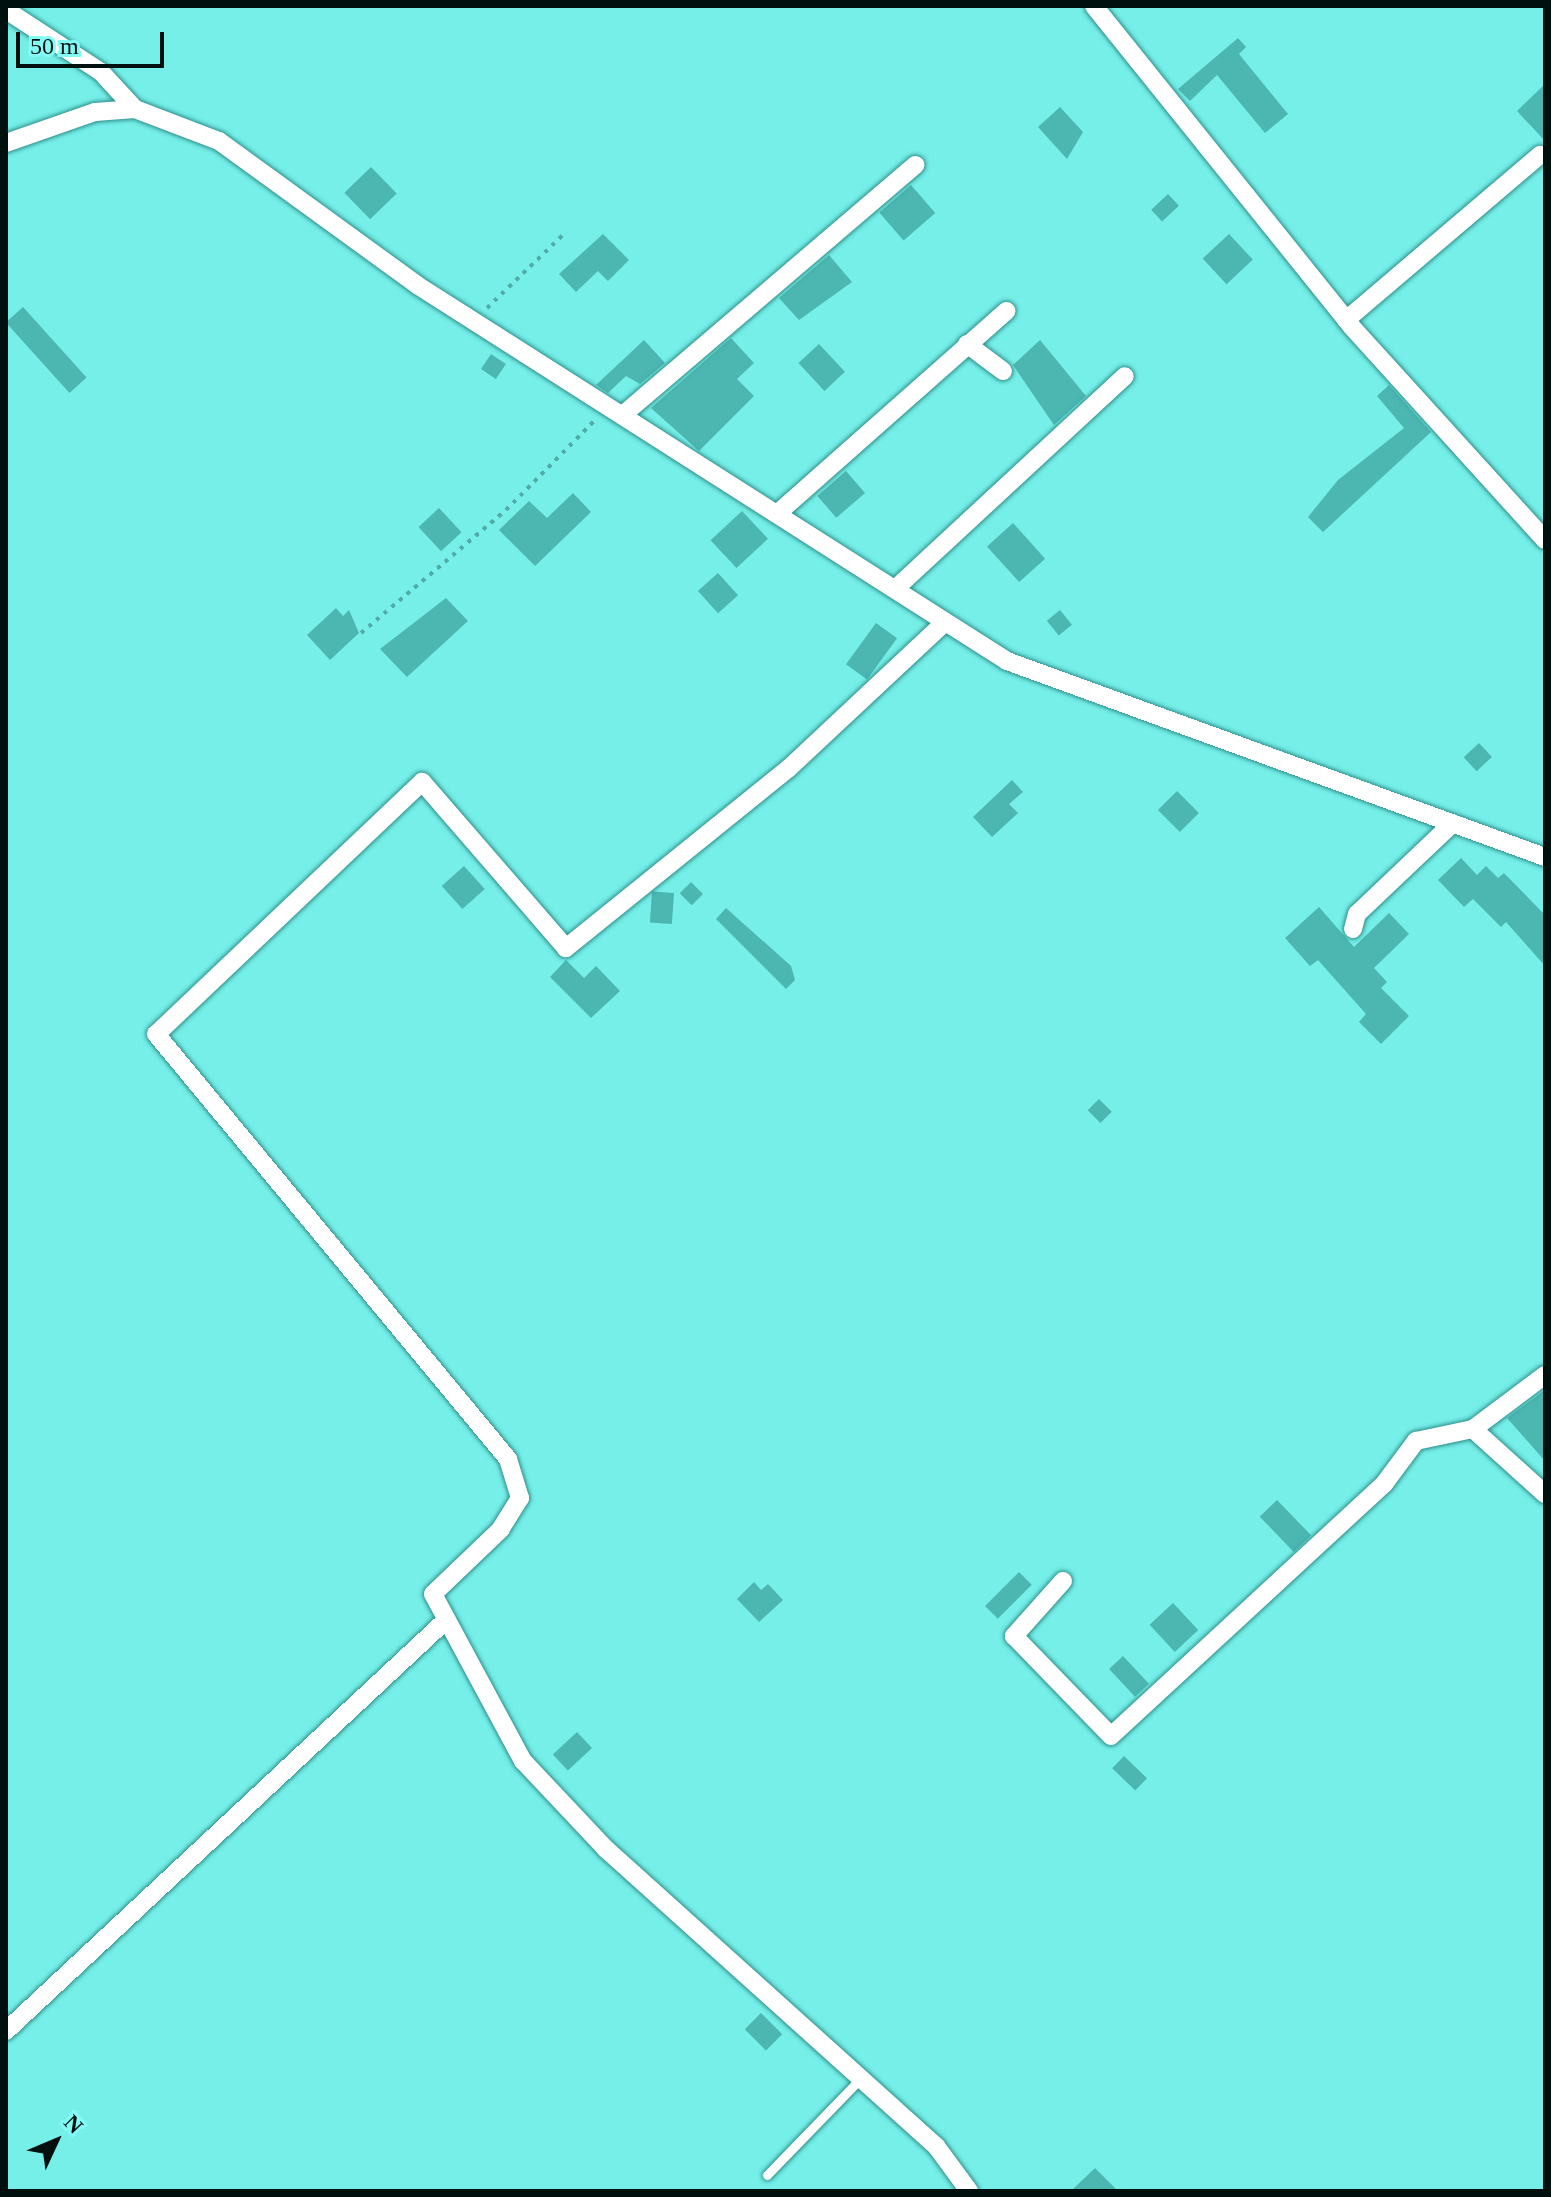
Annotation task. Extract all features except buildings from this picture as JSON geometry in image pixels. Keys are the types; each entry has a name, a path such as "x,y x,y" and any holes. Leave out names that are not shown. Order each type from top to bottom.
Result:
{"street":[{"path":"1094,6 1346,320 1545,540"},
{"path":"6,10 101,72 135,109"},
{"path":"6,143 95,112 135,109 219,141 474,320 618,409 1007,661 1545,857"},
{"path":"1346,320 1540,155"},
{"path":"618,409 915,165"},
{"path":"778,513 1006,311"},
{"path":"967,344 1003,371"},
{"path":"895,589 1125,376"},
{"path":"944,623 789,768 566,948 422,782 156,1034 508,1459 520,1498 501,1529 433,1594 523,1761 606,1849 936,2146 969,2191"},
{"path":"1353,929 1357,914 1453,823"},
{"path":"1063,1581 1014,1636 1111,1736 1384,1484 1416,1441 1473,1429 1545,1375"},
{"path":"1473,1429 1545,1494"},
{"path":"6,2031 445,1621"}],"lane":[{"path":"767,2175 862,2077"}],"path":[{"path":"474,320 566,232"},
{"path":"361,633 506,510 618,409"}]}
